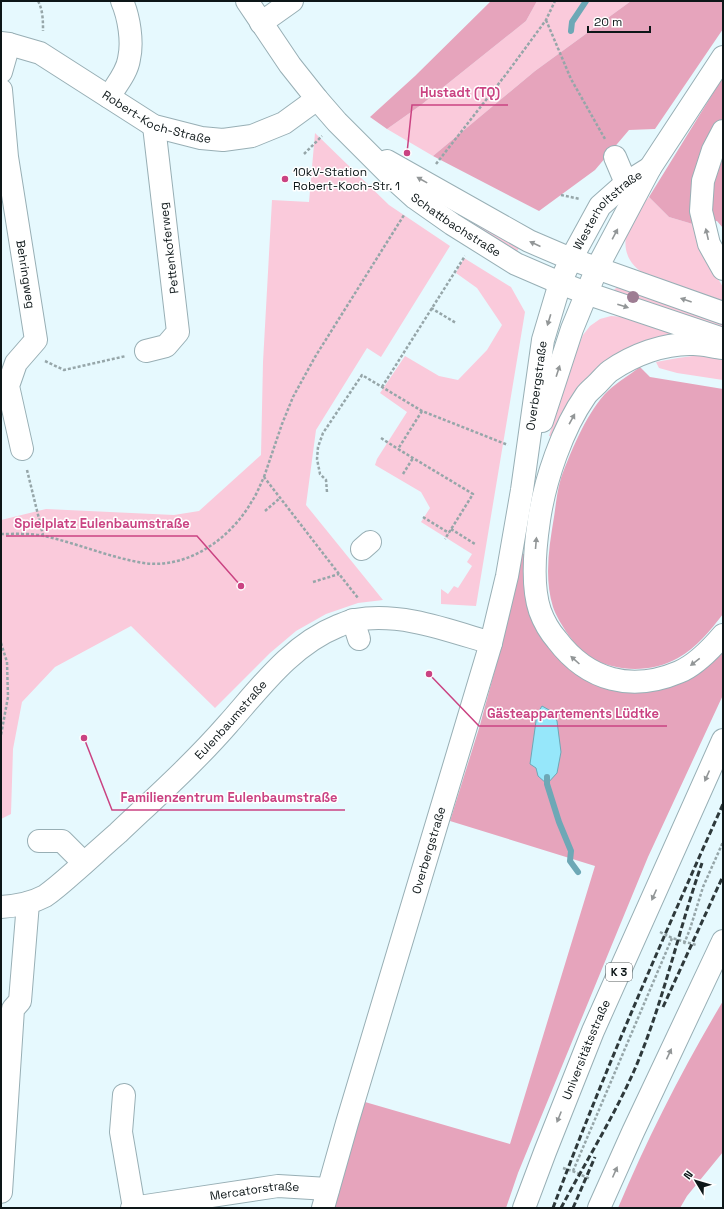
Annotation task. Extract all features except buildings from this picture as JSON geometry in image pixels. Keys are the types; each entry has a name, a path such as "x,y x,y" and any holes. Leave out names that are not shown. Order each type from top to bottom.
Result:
{"main road":[{"path":"109,97 123,75 129,59 131,36 122,1"},
{"name":"Schattbachstraße","path":"247,1 290,65 317,99 337,122 415,198 452,224 516,264 586,293 723,339"},
{"path":"261,22 292,1"},
{"name":"Robert-Koch-Straße","path":"5,44 40,54 154,126 201,138 223,140 252,136 284,123 317,99"},
{"path":"1,72 5,44"},
{"name":"Westerholtstraße","path":"597,268 650,168 723,57"},
{"name":"Behringweg","path":"1,90 7,157 36,340 16,363 8,386 22,448"},
{"name":"Pettenkoferweg","path":"146,351 166,346 178,332 154,126"},
{"path":"723,131 713,150 703,181 701,211 709,244 723,269"},
{"name":"Schattbachstraße","path":"364,148 529,241 571,259 723,312"},
{"path":"610,149 626,183"},
{"name":"Westerholtstraße","path":"571,259 600,206 626,183 650,168"},
{"path":"560,283 571,259"},
{"path":"586,293 597,268"},
{"name":"Overbergstraße","path":"325,1199 491,643 507,576 522,490 543,340 560,283"},
{"name":"Overbergstraße","path":"522,490 565,349 586,293"},
{"path":"723,348 693,344 672,345 643,354 624,362 608,372 586,394 556,455 541,506 534,564 540,611 548,629 564,650 582,666 601,676 620,681 637,682 662,679 680,672 695,662 723,635"},
{"name":"Eulenbaumstraße","path":"1,906 28,903 44,896 84,863 169,785 228,725 256,690 289,658 305,644 328,630 356,629 375,618 397,618 423,623 491,643"},
{"name":"Universitätsstraße","path":"524,1208 593,1031 723,740"},
{"path":"39,841 62,841 84,863"},
{"path":"1,1192 13,1009 20,1001 28,903"},
{"path":"599,1208 723,940"},
{"path":"701,989 723,959"},
{"name":"Mercatorstraße","path":"124,1095 121,1132 133,1208 278,1186 325,1199"}],"path":[{"path":"38,1 41,6 43,27 43,41 40,54"},
{"path":"435,166 546,20 555,1"},
{"path":"546,20 571,79 610,149"},
{"path":"561,195 582,199"},
{"path":"1,534 43,535 139,562 164,564 196,556 225,535 252,502 264,476 293,397 315,357 406,212"},
{"path":"382,386 467,252"},
{"path":"431,308 456,323"},
{"path":"64,370 146,351"},
{"path":"327,492 326,480 320,474 317,459 318,446 323,434 362,375 422,411 504,444"},
{"path":"398,449 422,411"},
{"path":"381,438 473,494 445,539"},
{"path":"22,448 43,535"},
{"path":"403,474 414,458"},
{"path":"264,476 339,574 375,618"},
{"path":"265,511 280,498"},
{"path":"423,517 449,533"},
{"path":"451,529 475,544"},
{"path":"313,582 339,574"},
{"path":"1,643 6,662 8,697 1,735"},
{"path":"685,943 703,887 723,842"},
{"path":"660,932 685,943 696,945"},
{"path":"574,1171 672,938"},
{"path":"563,1168 574,1171 590,1179"}],"shaded area":[{"path":"491,1 537,1 526,21 421,105 387,129 370,117 415,76"},
{"path":"537,1 631,1 535,71 433,156 387,129 421,105 526,21"},
{"path":"631,1 723,1 723,29 655,129 629,130 595,170 539,211 433,156 535,71"},
{"path":"723,77 723,228 717,221 696,225 669,217 649,197"},
{"path":"315,133 389,205 450,246 381,357 367,348 316,430 306,505 383,600 358,603 326,614 296,631 270,653 215,708 131,626 55,667 22,702 13,749 11,814 1,819 1,520 46,509 174,515 199,511 261,455 263,362 272,200 309,202"},
{"path":"649,197 669,217 696,225 714,272 723,287 723,302 648,276 633,265 626,251 626,235 633,217"},
{"path":"460,213 519,248 516,253 459,217 458,215"},
{"path":"464,258 511,287 525,312 476,606 441,604 441,589 448,594 454,586 458,588 472,566 467,562 472,554 421,522 430,508 421,492 375,465 377,459 407,412 380,393 405,356 439,376 458,380 487,350 502,325 477,288 456,273"},
{"path":"617,287 723,324 723,333 613,291"},
{"path":"611,316 624,317 672,334 672,337 652,341 556,437 549,436 568,372 583,335 590,326 600,319"},
{"path":"700,355 723,358 723,380 677,373 659,368 656,362 678,358"},
{"path":"640,367 650,377 723,389 723,614 697,644 685,654 668,663 634,669 601,663 591,658 574,642 555,613 553,607 550,596 548,562 550,540 561,478 579,435 591,413 604,395"},
{"path":"522,554 528,554 533,611 616,689 723,648 723,695 648,857 518,1173 506,1208 332,1208 365,1102 510,1144 595,866 450,821 480,725 504,636"},
{"path":"723,1001 723,1152 687,1196 680,1208 618,1208 641,1155 667,1103"}],"water":[{"path":"542,706 551,711 557,721 561,752 557,773 547,784 538,776 536,768 530,764 537,714"}],"waterway":[{"path":"571,31 572,22 586,1"},
{"path":"547,777 547,784 559,822 571,851 570,861 578,872"}],"railway":[{"path":"553,1208 613,1055 723,804"},
{"path":"561,1208 608,1123 634,1071 662,994 702,863"},
{"path":"663,1007 723,876"},
{"path":"573,1208 595,1157"}],"place":[{"name":"Hustadt (TQ)","path":"407,153"},
{"name":"10kV-Station Robert-Koch-Str. 1","path":"285,179"},
{"name":"Spielplatz Eulenbaumstraße","path":"241,586"},
{"name":"Gästeappartements Lüdtke","path":"429,674"},
{"name":"Familienzentrum Eulenbaumstraße","path":"84,738"}]}
